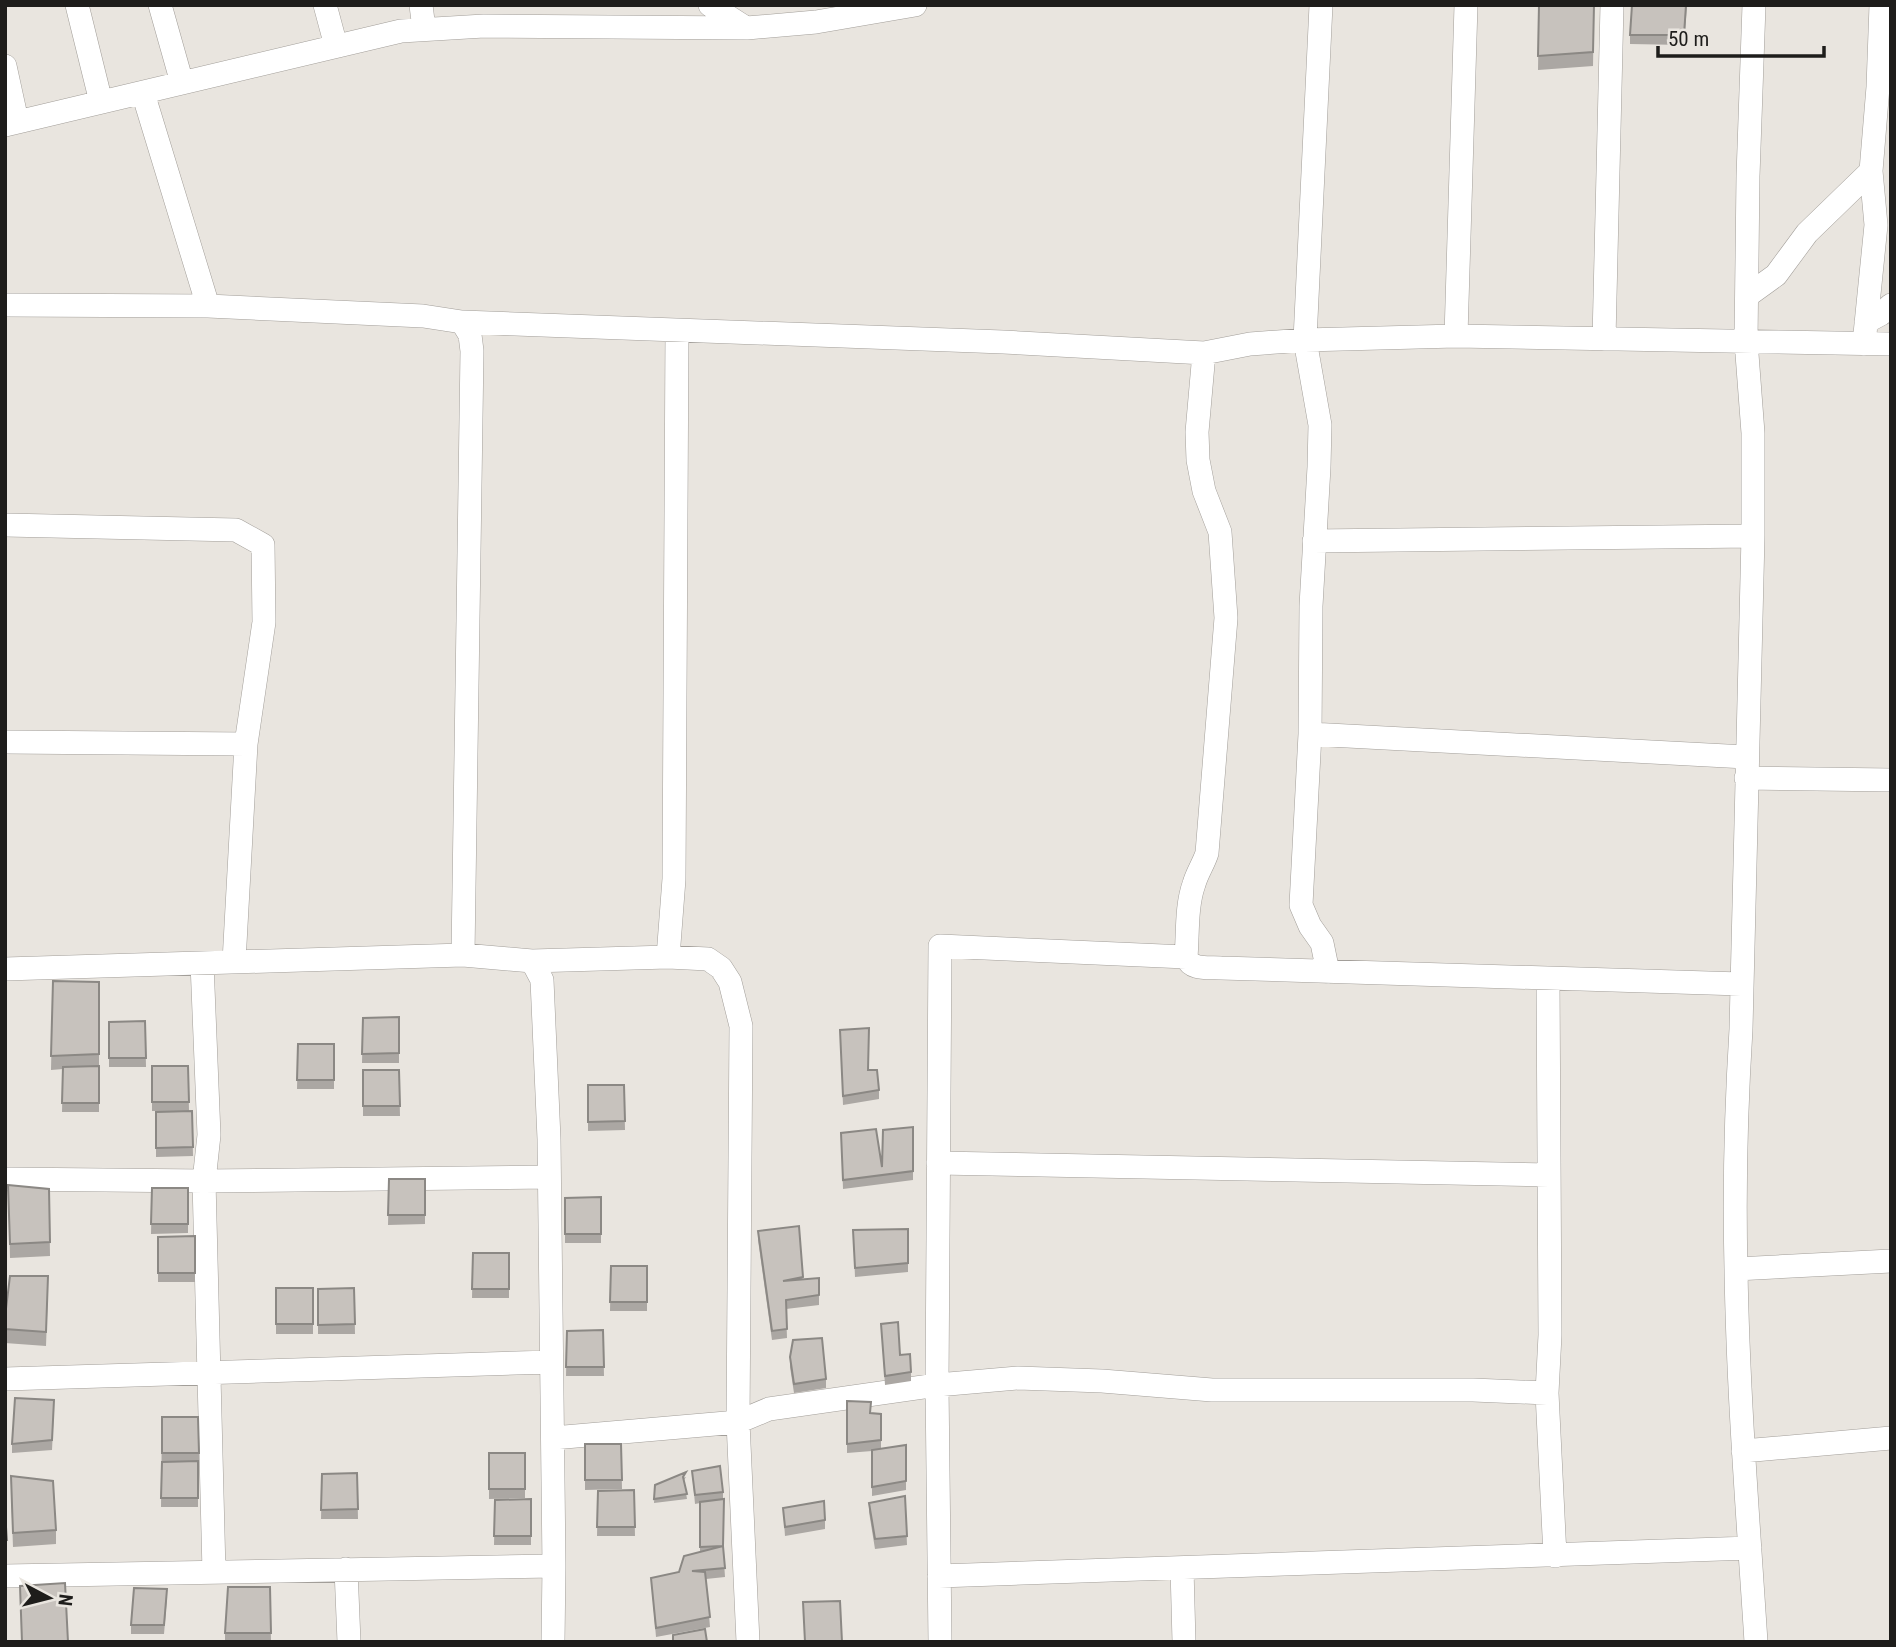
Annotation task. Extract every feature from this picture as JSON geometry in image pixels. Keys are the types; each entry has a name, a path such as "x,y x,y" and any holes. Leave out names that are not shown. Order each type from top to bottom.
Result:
{"street":[{"path":"77,5 101,102"},
{"path":"160,5 182,83"},
{"path":"325,5 336,46"},
{"path":"421,5 424,29"},
{"path":"710,5 755,27"},
{"path":"755,27 774,5"},
{"path":"5,66 11,123 401,31 484,26 755,27 816,22 915,5"},
{"path":"1321,5 1305,340 1320,425 1311,606 1310,734 1301,905 1310,926 1322,943 1328,972"},
{"path":"1456,336 1466,5"},
{"path":"1604,339 1612,5"},
{"path":"1754,5 1746,341 1753,433 1753,536 1737,1104 1736,1269 1743,1451 1756,1642"},
{"path":"1865,333 1876,225 1871,171 1881,5"},
{"path":"144,93 208,306"},
{"path":"1747,296 1776,275 1807,233 1871,171"},
{"path":"1865,333 1891,304"},
{"path":"5,305 208,306 424,316 462,322 1003,342 1203,353 1250,344 1305,340 1456,336 1746,341 1865,333 1891,344"},
{"path":"462,322 470,335 472,351 463,956"},
{"path":"668,957 674,879 677,331"},
{"path":"1203,353 1198,460 1204,491 1220,532 1226,618 1207,853 1194,882 1190,900 1186,957 1193,967 1741,984"},
{"path":"5,525 236,530 263,545 264,622 246,744 234,962"},
{"path":"1314,541 1753,536"},
{"path":"1310,734 1891,780"},
{"path":"5,742 246,744"},
{"path":"940,1642 937,1385 940,946 1186,957"},
{"path":"5,969 463,956 496,956 533,961 668,957 708,959 721,968 730,982 741,1026 738,1422 748,1642"},
{"path":"533,961 542,981 549,1177 553,1642"},
{"path":"202,963 209,1135 204,1181 214,1572"},
{"path":"1548,979 1550,1335 1547,1393 1555,1556"},
{"path":"938,1164 1549,1175"},
{"path":"5,1180 549,1177"},
{"path":"1736,1269 1891,1261"},
{"path":"5,1379 209,1375 550,1362"},
{"path":"553,1438 738,1422 769,1409 937,1385 1018,1378 1102,1381 1212,1390 1473,1390 1547,1393"},
{"path":"1743,1451 1891,1438"},
{"path":"939,1576 1750,1548"},
{"path":"5,1576 554,1566"},
{"path":"1182,1568 1184,1642"},
{"path":"346,1569 349,1642"}],"building":[{"path":"1539,5 1594,5 1593,52 1538,56"},
{"path":"1632,5 1686,5 1684,35 1630,35"},
{"path":"53,981 99,982 99,1054 51,1056"},
{"path":"399,1017 399,1053 362,1054 363,1018"},
{"path":"145,1021 146,1058 109,1058 109,1022"},
{"path":"869,1028 868,1070 877,1070 879,1090 843,1096 840,1030"},
{"path":"298,1044 334,1044 334,1080 297,1080"},
{"path":"99,1066 99,1103 62,1103 63,1067"},
{"path":"152,1066 188,1066 189,1102 152,1102"},
{"path":"363,1070 399,1070 400,1106 363,1106"},
{"path":"588,1085 624,1085 625,1121 588,1122"},
{"path":"192,1111 193,1147 156,1148 156,1112"},
{"path":"913,1127 913,1171 843,1180 841,1133 876,1129 882,1167 883,1130"},
{"path":"389,1179 425,1179 425,1215 388,1215"},
{"path":"8,1185 49,1189 50,1242 10,1244"},
{"path":"152,1188 188,1188 188,1224 151,1224"},
{"path":"601,1197 601,1234 565,1234 565,1198"},
{"path":"799,1226 803,1277 783,1281 819,1278 819,1295 786,1300 787,1329 772,1331 758,1231"},
{"path":"908,1229 908,1263 855,1268 853,1230"},
{"path":"195,1236 195,1273 158,1273 158,1237"},
{"path":"473,1253 509,1253 509,1289 472,1289"},
{"path":"611,1266 647,1266 647,1302 610,1302"},
{"path":"10,1276 48,1276 46,1332 5,1329"},
{"path":"276,1288 313,1288 313,1324 276,1324"},
{"path":"354,1288 355,1324 318,1325 318,1289"},
{"path":"898,1322 900,1355 910,1354 911,1372 885,1376 881,1324"},
{"path":"603,1330 604,1367 566,1367 567,1331"},
{"path":"822,1338 826,1379 794,1384 790,1357 793,1340"},
{"path":"15,1398 54,1400 52,1440 12,1444"},
{"path":"847,1401 871,1402 870,1413 881,1414 881,1440 847,1444"},
{"path":"162,1417 198,1417 199,1453 162,1453"},
{"path":"585,1444 621,1444 622,1480 585,1480"},
{"path":"906,1445 906,1481 872,1487 872,1450"},
{"path":"489,1453 525,1453 525,1489 489,1489"},
{"path":"198,1461 198,1498 161,1498 162,1462"},
{"path":"720,1466 723,1492 695,1495 692,1471"},
{"path":"686,1472 683,1477 687,1494 654,1499 655,1485"},
{"path":"357,1473 358,1509 321,1510 322,1474"},
{"path":"11,1476 53,1481 56,1530 13,1533"},
{"path":"634,1490 635,1527 597,1527 598,1491"},
{"path":"905,1496 907,1536 875,1539 869,1503"},
{"path":"531,1499 531,1536 494,1536 495,1500"},
{"path":"724,1499 723,1546 700,1547 700,1502"},
{"path":"824,1501 825,1520 785,1527 783,1508"},
{"path":"723,1546 725,1568 692,1571 705,1572 710,1617 656,1628 651,1578 679,1572 684,1556"},
{"path":"65,1583 68,1642 22,1642 20,1586"},
{"path":"228,1587 270,1587 271,1633 225,1633"},
{"path":"134,1588 167,1589 164,1625 131,1625"},
{"path":"840,1601 842,1642 805,1642 803,1602"},
{"path":"705,1629 707,1642 673,1642 673,1635"}]}
